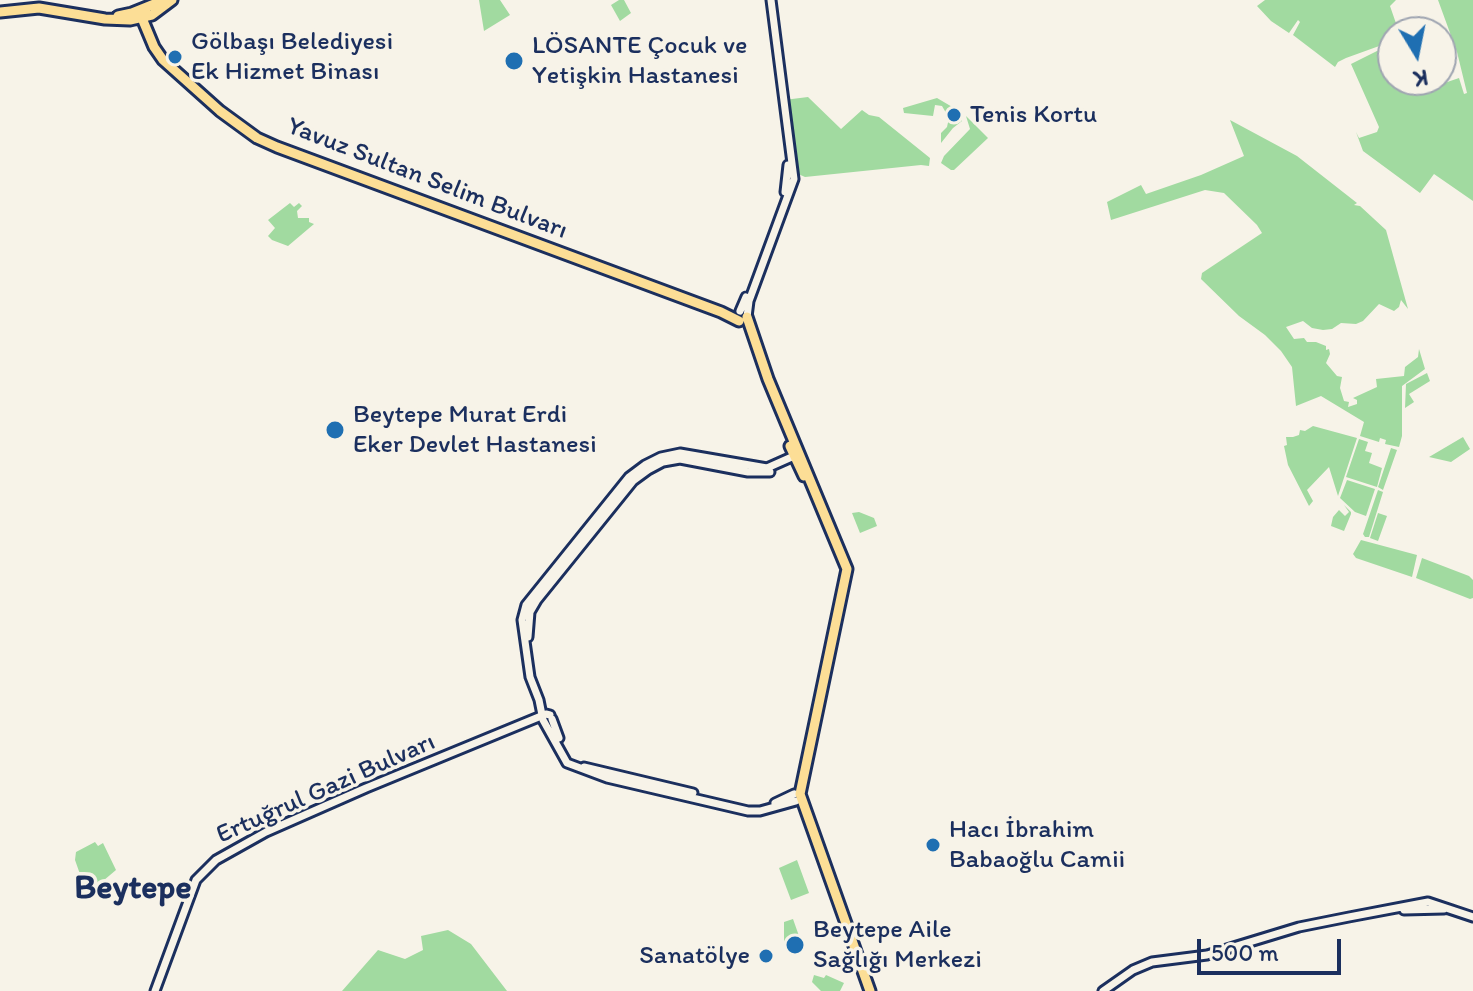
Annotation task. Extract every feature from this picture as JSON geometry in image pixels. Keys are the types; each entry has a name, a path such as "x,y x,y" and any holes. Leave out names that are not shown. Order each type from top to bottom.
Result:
{"main road":[{"path":"0,9 43,4 116,16 164,0"},
{"path":"0,9 39,8 130,20 149,28 159,11 172,0"},
{"path":"769,0 791,178 742,316 843,570 798,797 868,991"},
{"path":"141,9 159,11"},
{"path":"130,20 141,9"},
{"name":"Yavuz Sultan Selim Bulvarı","path":"141,9 161,49 173,64 243,124 277,145 742,316"},
{"path":"798,458 759,468 685,457 663,462 633,481 526,615 527,669 570,760 617,777 751,808 798,797"},
{"name":"Ertuğrul Gazi Bulvarı","path":"157,991 196,880 216,860 266,832 368,787 548,718"},
{"path":"1108,989 1149,967 1211,957 1297,930 1380,913 1427,906 1473,918"}],"green space":[{"path":"479,0 500,0 510,15 484,31"},
{"path":"624,0 631,13 620,21 611,5"},
{"path":"1265,0 1396,0 1390,6 1393,16 1377,16 1377,47 1346,58 1335,67 1293,35 1300,22 1298,20 1289,33 1271,21 1257,6"},
{"path":"1438,0 1473,0 1473,201 1434,174 1420,193 1363,151 1356,132 1359,138 1377,132 1379,127 1351,64 1377,51 1377,96 1457,96 1459,78 1464,94 1467,93 1457,52 1457,16 1444,16"},
{"path":"808,97 841,129 862,110 879,117 930,158 929,166 805,177 796,173 784,100"},
{"path":"937,98 954,108 953,111 962,121 941,143 941,133 947,127 949,118 942,106 935,105 933,116 904,113 903,108"},
{"path":"966,116 988,138 951,170 941,163 970,129"},
{"path":"1230,120 1297,156 1386,230 1408,309 1401,300 1394,311 1379,304 1356,324 1341,323 1323,330 1312,328 1303,321 1286,327 1294,339 1304,338 1307,342 1316,342 1329,349 1326,363 1337,376 1342,377 1340,388 1344,401 1349,402 1348,407 1357,404 1353,398 1377,387 1376,379 1404,376 1405,367 1418,357 1419,349 1425,369 1402,386 1402,436 1399,447 1385,444 1386,440 1380,438 1379,442 1360,436 1364,422 1321,396 1296,406 1292,367 1281,351 1201,279 1202,273 1262,233 1224,193 1205,190 1111,220 1107,202 1141,185 1146,194 1244,156"},
{"path":"290,203 294,207 299,203 302,206 297,211 298,218 309,218 309,222 314,224 288,246 268,236 275,228 268,220"},
{"path":"1427,373 1430,381 1409,394 1414,402 1405,408 1406,384"},
{"path":"1313,426 1357,438 1338,496 1329,467 1307,490 1313,501 1309,506 1288,465 1284,446 1287,445 1286,437 1299,435 1300,430 1305,431"},
{"path":"1463,437 1470,449 1451,462 1429,457"},
{"path":"1359,439 1368,442 1365,451 1372,453 1369,463 1382,468 1377,487 1346,477"},
{"path":"1391,448 1397,450 1383,490 1378,487"},
{"path":"1347,480 1375,489 1366,516 1355,512 1340,498"},
{"path":"1378,490 1383,492 1369,537 1365,537 1363,534"},
{"path":"1344,505 1351,514 1344,531 1331,526 1339,510 1345,516 1349,512"},
{"path":"859,512 874,518 877,526 860,533 852,513"},
{"path":"1378,513 1387,516 1378,541 1370,538"},
{"path":"1361,540 1417,555 1412,577 1356,558 1353,554"},
{"path":"1422,558 1469,576 1473,580 1473,598 1416,578"},
{"path":"95,842 98,846 103,843 116,870 97,886 91,886 81,877 75,860 76,852"},
{"path":"797,860 809,893 791,900 779,868"},
{"path":"793,919 799,936 784,947 784,922"},
{"path":"448,930 471,944 507,991 342,991 378,950 405,959 423,950 421,936"},
{"path":"814,975 824,978 826,975 844,983 840,991 821,991 812,982"}],"place":[{"name":"Gölbaşı Belediyesi Ek Hizmet Binası","path":"175,57"},
{"name":"LÖSANTE Çocuk ve Yetişkin Hastanesi","path":"514,61"},
{"name":"Tenis Kortu","path":"954,115"},
{"name":"Beytepe Murat Erdi Eker Devlet Hastanesi","path":"335,430"},
{"name":"Hacı İbrahim Babaoğlu Camii","path":"933,845"},
{"name":"Beytepe Aile Sağlığı Merkezi","path":"795,945"},
{"name":"Sanatölye","path":"766,956"}],"district":[{"name":"Beytepe","path":"133,889"}]}
